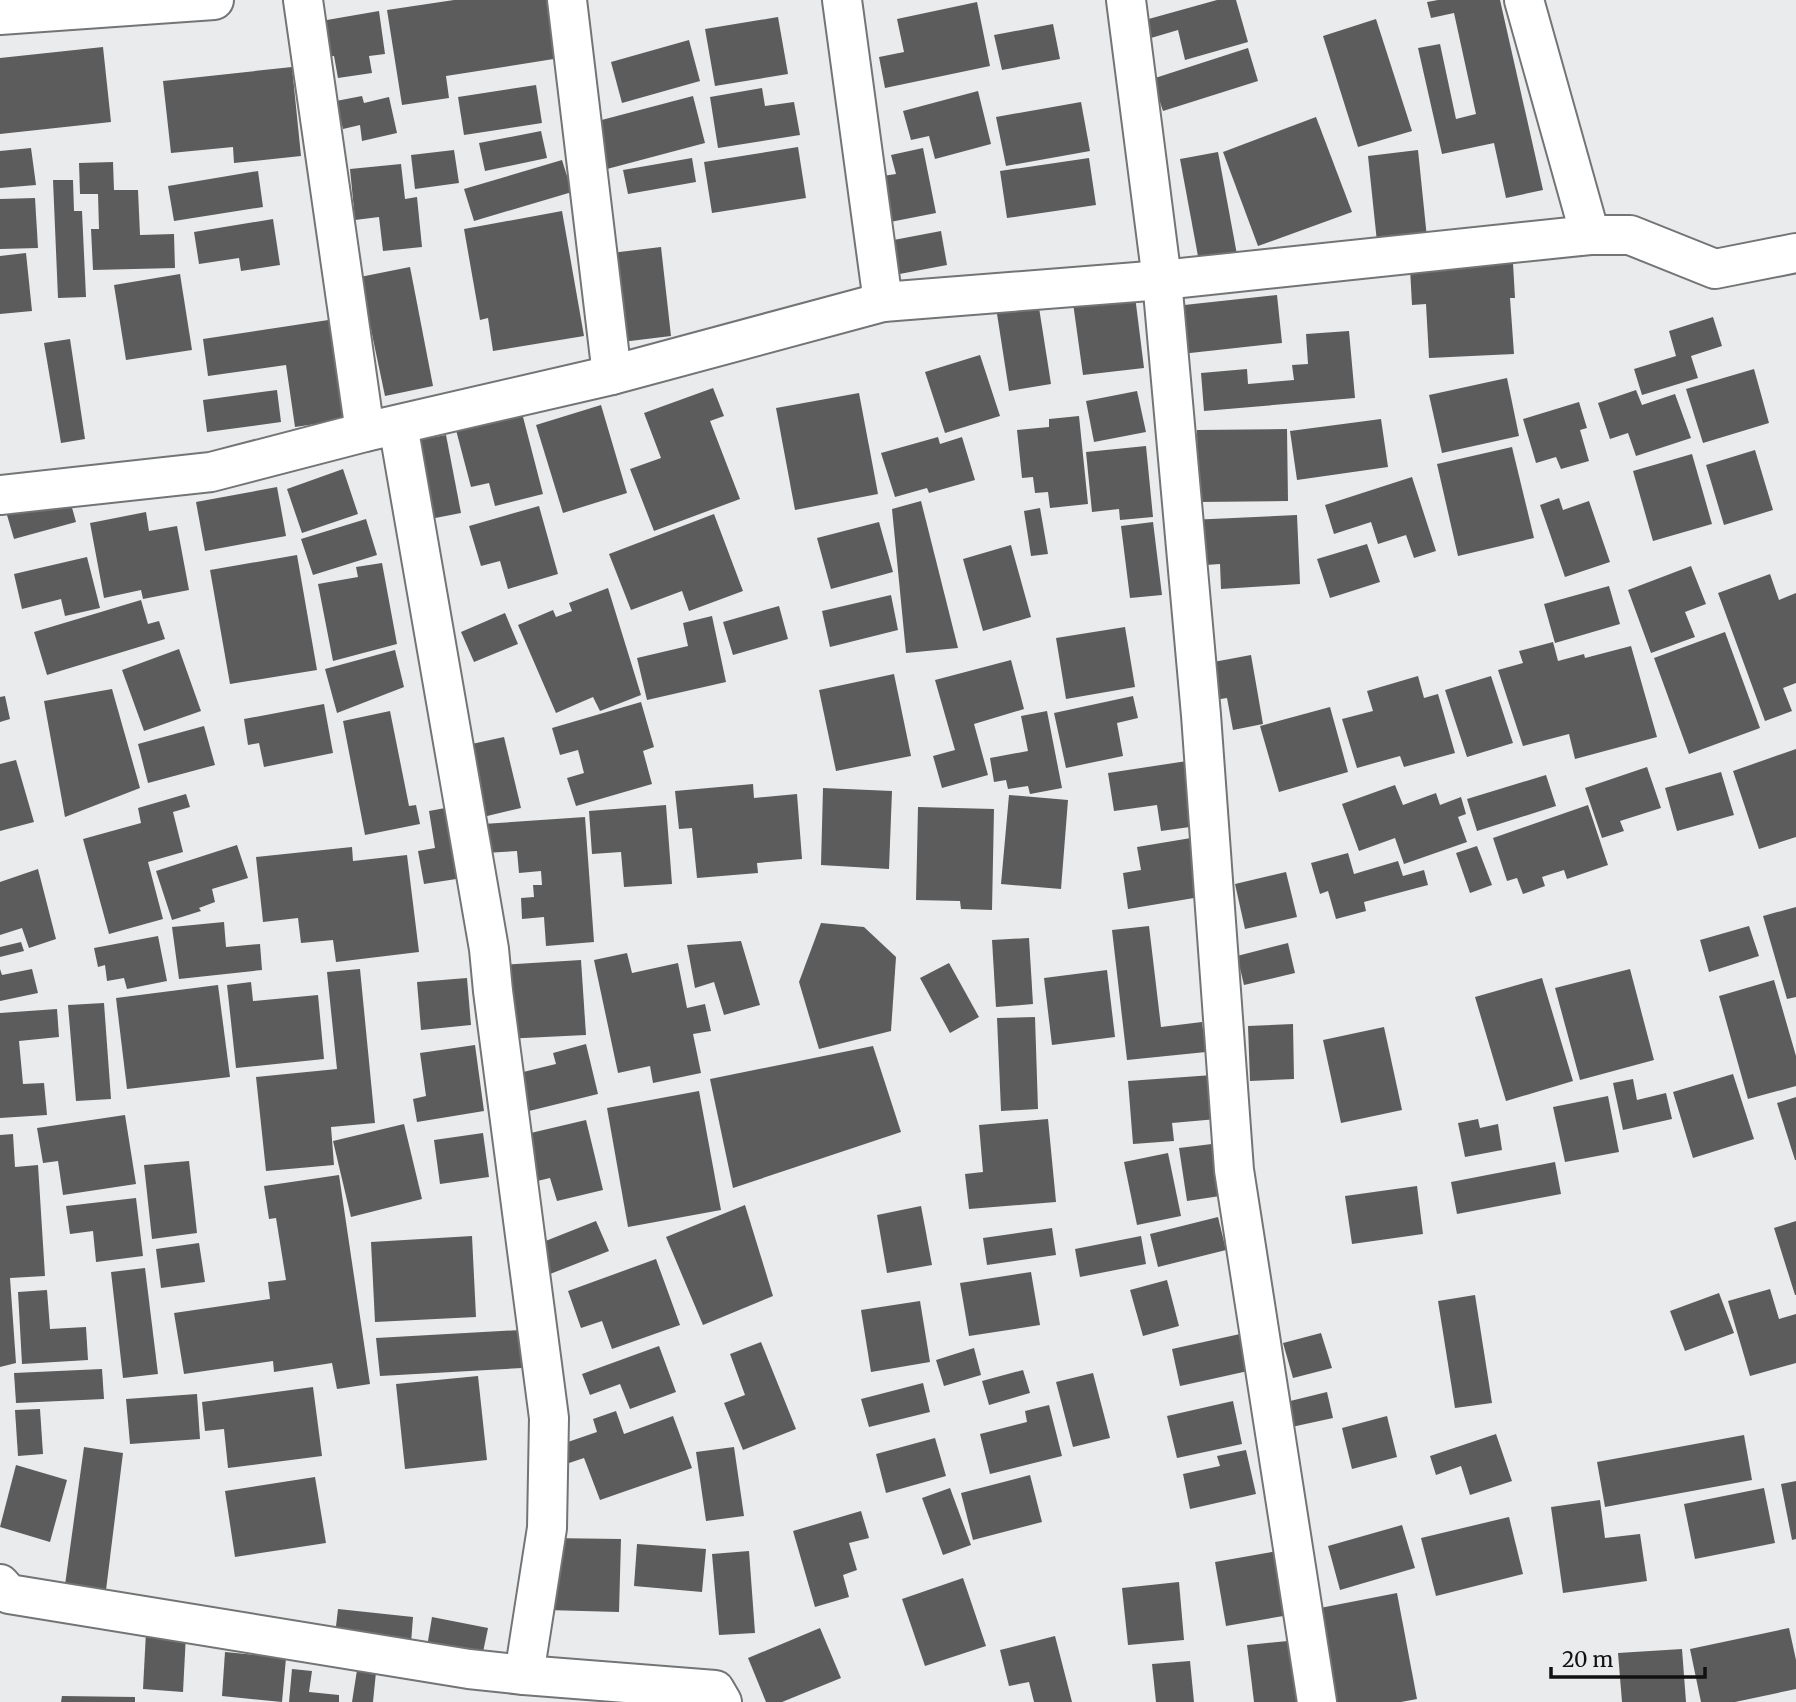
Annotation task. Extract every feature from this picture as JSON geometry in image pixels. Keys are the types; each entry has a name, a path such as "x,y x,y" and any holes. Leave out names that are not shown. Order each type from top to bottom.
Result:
{"street":[{"path":"0,15 214,0"},
{"path":"303,0 382,428 489,949 549,1418 547,1528 524,1675"},
{"path":"567,0 612,375"},
{"path":"842,0 883,302"},
{"path":"1126,0 1162,279 1201,715 1234,1170 1317,1702"},
{"path":"1524,0 1590,235"},
{"path":"0,495 211,472 382,428 612,375 883,302 1162,279 1590,235 1630,235 1715,270 1796,253"},
{"path":"0,1584 9,1594 469,1669 715,1690 722,1702"}],"building":[{"path":"454,0 551,0 560,58 446,76 449,98 402,105 387,10"},
{"path":"1217,0 1236,0 1248,42 1185,60 1178,30 1151,38 1145,20"},
{"path":"1500,0 1543,190 1506,198 1494,143 1442,154 1418,48 1440,44 1456,119 1476,114 1454,13 1431,18 1427,2"},
{"path":"977,2 990,66 885,88 879,57 904,52 897,19"},
{"path":"379,11 385,54 369,56 372,73 338,78 334,56 326,57 321,21"},
{"path":"778,17 788,74 715,86 705,29"},
{"path":"1376,19 1412,131 1358,147 1323,36"},
{"path":"1053,24 1060,59 1002,70 994,35"},
{"path":"689,40 700,81 622,103 611,62"},
{"path":"103,47 111,122 0,134 0,58"},
{"path":"1248,48 1258,81 1163,111 1152,79"},
{"path":"292,67 301,156 234,163 233,147 171,153 163,81"},
{"path":"536,85 542,123 464,135 458,97"},
{"path":"762,88 765,106 794,102 800,135 718,148 710,97"},
{"path":"978,91 991,144 935,159 929,136 911,140 903,111"},
{"path":"362,96 364,103 389,97 397,133 362,141 360,125 343,129 336,101"},
{"path":"693,96 705,143 607,169 594,122"},
{"path":"1081,102 1090,151 1006,166 996,117"},
{"path":"1316,117 1352,212 1258,246 1223,152"},
{"path":"541,131 547,158 485,171 479,143"},
{"path":"798,147 806,198 712,213 704,162"},
{"path":"31,148 36,185 0,188 0,151"},
{"path":"923,148 936,213 885,223 876,177 896,174 891,155"},
{"path":"454,150 459,183 415,189 411,155"},
{"path":"1418,150 1427,238 1377,242 1368,156"},
{"path":"1218,152 1238,260 1200,267 1180,159"},
{"path":"692,158 696,182 628,194 623,170"},
{"path":"1089,158 1096,205 1007,218 1000,171"},
{"path":"562,160 572,192 474,221 464,189"},
{"path":"113,162 114,190 138,190 140,235 174,234 175,268 93,270 91,229 99,229 98,194 80,194 79,163"},
{"path":"401,164 405,199 417,197 422,247 383,251 379,217 355,220 350,169"},
{"path":"258,171 263,207 174,221 168,186"},
{"path":"53,180 73,180 74,211 82,211 86,297 58,298"},
{"path":"35,198 38,248 0,249 0,199"},
{"path":"562,211 584,336 493,351 488,318 480,320 464,229"},
{"path":"273,219 280,265 241,271 239,258 199,264 194,232"},
{"path":"941,231 947,265 889,276 883,242"},
{"path":"661,247 671,336 622,342 611,253"},
{"path":"26,253 32,311 0,314 0,256"},
{"path":"1513,263 1515,298 1510,298 1514,354 1429,358 1426,304 1412,305 1410,268"},
{"path":"410,267 433,386 385,396 360,277"},
{"path":"180,274 192,350 126,360 114,285"},
{"path":"1037,295 1051,384 1009,391 995,301"},
{"path":"1277,295 1282,343 1181,354 1175,306"},
{"path":"1135,296 1144,368 1083,375 1073,303"},
{"path":"1713,317 1722,346 1691,356 1698,378 1642,395 1634,369 1676,356 1669,331"},
{"path":"335,319 350,419 295,427 286,365 208,376 203,339"},
{"path":"1349,331 1355,398 1204,411 1201,373 1247,369 1248,384 1294,380 1292,365 1308,364 1306,334"},
{"path":"70,339 85,439 61,443 44,343"},
{"path":"980,355 1000,416 945,433 925,372"},
{"path":"1754,369 1769,423 1703,443 1686,389"},
{"path":"1507,378 1519,436 1442,453 1429,395"},
{"path":"713,388 724,416 710,421 740,499 654,531 630,469 661,458 644,413"},
{"path":"277,390 281,422 207,432 203,400"},
{"path":"1636,390 1642,405 1675,394 1691,438 1636,456 1628,433 1610,439 1598,403"},
{"path":"1137,391 1146,432 1094,442 1086,401"},
{"path":"859,393 878,494 795,510 776,408"},
{"path":"1579,402 1587,428 1580,430 1589,461 1561,469 1556,457 1536,463 1523,419"},
{"path":"601,405 627,493 563,513 536,425"},
{"path":"522,413 543,494 495,506 489,483 471,487 456,430"},
{"path":"1079,416 1088,504 1050,508 1048,492 1035,493 1033,477 1022,478 1017,430 1049,427 1049,419"},
{"path":"1381,419 1388,467 1297,480 1290,431"},
{"path":"1287,429 1288,501 1198,502 1197,430"},
{"path":"446,435 461,513 430,519 413,441"},
{"path":"938,437 940,444 962,437 975,480 929,493 927,488 895,497 881,453"},
{"path":"1146,446 1153,517 1120,520 1119,509 1092,512 1086,452"},
{"path":"1512,447 1534,538 1458,556 1437,464"},
{"path":"1755,450 1773,510 1724,525 1706,465"},
{"path":"1692,454 1712,524 1653,541 1633,471"},
{"path":"343,469 358,514 302,533 287,489"},
{"path":"1412,477 1436,551 1414,558 1406,535 1378,544 1371,522 1334,534 1325,505"},
{"path":"277,487 286,536 205,551 196,502"},
{"path":"69,497 76,522 14,539 7,515"},
{"path":"1559,498 1563,510 1589,501 1610,562 1565,577 1540,505"},
{"path":"921,501 958,648 906,653 892,509"},
{"path":"539,506 558,574 508,589 500,561 481,566 469,526"},
{"path":"1040,508 1048,554 1031,556 1024,511"},
{"path":"146,512 149,531 177,526 189,590 143,599 141,590 104,598 90,523"},
{"path":"714,514 743,591 689,611 682,591 631,610 609,554"},
{"path":"1297,515 1300,584 1221,589 1220,564 1191,566 1189,520"},
{"path":"366,519 377,555 313,575 301,539"},
{"path":"879,522 893,572 831,589 817,538"},
{"path":"1153,522 1162,595 1130,598 1121,526"},
{"path":"1367,544 1380,582 1330,598 1317,559"},
{"path":"1011,545 1031,617 983,631 963,559"},
{"path":"297,555 317,670 230,684 210,570"},
{"path":"87,557 100,608 65,616 61,599 22,609 14,574"},
{"path":"382,563 397,644 333,661 318,584 358,577 356,567"},
{"path":"1691,566 1706,604 1685,612 1695,637 1651,653 1628,590"},
{"path":"1770,574 1779,600 1796,593 1796,683 1783,688 1792,711 1765,721 1718,593"},
{"path":"1609,586 1620,624 1555,643 1544,604"},
{"path":"608,588 641,695 600,711 593,697 556,713 518,625 553,610 556,617 572,611 569,603"},
{"path":"891,595 898,630 830,647 822,611"},
{"path":"141,600 148,624 159,621 165,639 47,675 34,632"},
{"path":"779,606 788,639 733,655 723,622"},
{"path":"505,613 518,644 474,662 461,632"},
{"path":"712,616 726,682 647,700 637,658 688,646 683,623"},
{"path":"1125,627 1135,687 1066,699 1056,638"},
{"path":"1725,632 1760,728 1689,754 1654,658"},
{"path":"1553,642 1558,661 1584,654 1585,658 1631,646 1657,737 1575,759 1569,734 1523,746 1498,670 1523,663 1519,651"},
{"path":"179,649 201,711 144,731 122,670"},
{"path":"395,650 404,687 337,713 325,669"},
{"path":"1251,655 1263,724 1233,730 1227,698 1214,700 1208,663"},
{"path":"1011,660 1024,709 974,724 988,775 942,788 933,756 955,750 935,680"},
{"path":"894,674 911,756 836,771 819,690"},
{"path":"1418,676 1424,698 1438,694 1455,753 1404,767 1400,756 1357,768 1342,719 1373,711 1367,691"},
{"path":"1491,676 1513,743 1467,757 1445,690"},
{"path":"112,689 140,788 65,817 44,701"},
{"path":"5,696 10,719 0,722 0,697"},
{"path":"1133,696 1138,718 1117,723 1123,756 1066,768 1054,713"},
{"path":"641,702 654,747 643,751 652,784 576,806 567,778 584,773 578,750 560,755 552,728"},
{"path":"324,704 333,753 264,767 259,743 248,745 244,719"},
{"path":"1330,707 1348,772 1279,792 1260,726"},
{"path":"390,711 409,806 416,805 420,824 365,835 343,721"},
{"path":"1047,711 1062,788 1030,794 1028,786 1008,789 1006,780 994,782 990,758 1028,751 1021,716"},
{"path":"204,726 215,765 148,783 138,744"},
{"path":"504,737 521,808 483,817 467,745"},
{"path":"1796,749 1796,837 1759,849 1733,771"},
{"path":"16,760 34,822 0,831 0,764"},
{"path":"1187,761 1197,826 1161,831 1157,805 1114,811 1108,773"},
{"path":"1647,767 1661,808 1620,821 1624,831 1602,838 1585,788"},
{"path":"1721,772 1734,815 1677,831 1665,788"},
{"path":"1546,775 1556,806 1477,831 1467,799"},
{"path":"753,784 754,798 797,794 802,859 757,863 758,873 697,878 692,828 679,829 675,791"},
{"path":"1395,785 1403,805 1436,793 1440,805 1461,797 1466,814 1458,817 1467,842 1404,864 1395,838 1359,851 1342,804"},
{"path":"823,788 892,791 889,869 821,865"},
{"path":"186,794 190,807 173,812 183,852 148,862 163,919 109,934 83,839 141,823 138,808"},
{"path":"1009,795 1068,800 1061,889 1001,884"},
{"path":"666,805 672,884 624,887 621,852 592,854 589,811"},
{"path":"1588,805 1608,865 1567,879 1564,870 1542,877 1545,886 1523,894 1517,878 1507,881 1493,838"},
{"path":"456,806 469,877 424,884 418,851 435,848 429,811"},
{"path":"918,807 994,809 992,910 961,909 960,901 916,900"},
{"path":"585,817 594,942 546,946 544,917 522,919 521,898 534,897 533,885 542,885 541,871 519,873 517,851 485,853 483,824"},
{"path":"1191,838 1200,897 1128,909 1123,873 1141,870 1137,847"},
{"path":"237,845 248,878 212,889 215,902 199,908 201,911 172,920 156,871"},
{"path":"1477,846 1492,885 1470,893 1456,853"},
{"path":"352,847 353,861 407,855 419,952 336,962 333,940 301,943 298,918 263,922 256,857"},
{"path":"1348,853 1354,874 1398,861 1403,876 1424,870 1428,885 1364,902 1366,911 1336,919 1328,891 1320,894 1311,863"},
{"path":"38,869 56,939 29,948 22,928 0,935 0,882"},
{"path":"1286,872 1297,917 1245,929 1235,884"},
{"path":"1796,907 1796,997 1787,999 1763,916"},
{"path":"224,922 226,947 260,944 262,970 179,979 172,927"},
{"path":"821,923 864,927 896,957 891,1031 819,1049 799,982"},
{"path":"1149,926 1161,1027 1202,1022 1206,1052 1127,1060 1112,930"},
{"path":"1749,926 1759,956 1709,972 1700,940"},
{"path":"158,936 167,981 127,989 124,978 107,981 105,965 98,967 94,948"},
{"path":"1029,938 1033,1004 996,1007 992,940"},
{"path":"741,941 760,1005 724,1015 714,982 695,988 687,945"},
{"path":"21,942 24,951 0,957 0,947"},
{"path":"1288,943 1295,973 1244,985 1237,956"},
{"path":"627,953 632,973 678,963 687,1008 705,1004 711,1031 693,1034 701,1073 653,1083 650,1066 618,1073 594,960"},
{"path":"581,960 586,1035 505,1039 501,965"},
{"path":"949,963 979,1017 950,1033 920,978"},
{"path":"0,969 2,975 32,969 38,993 0,1001"},
{"path":"360,969 375,1123 331,1127 334,1165 266,1171 256,1077 337,1069 327,972"},
{"path":"1630,969 1654,1060 1580,1080 1555,988"},
{"path":"1107,970 1115,1037 1052,1045 1044,978"},
{"path":"467,978 471,1025 421,1030 417,982"},
{"path":"1542,978 1573,1081 1506,1101 1475,997"},
{"path":"1774,980 1796,1056 1796,1086 1748,1099 1719,996"},
{"path":"251,982 253,1001 318,995 324,1059 236,1068 227,985"},
{"path":"218,985 230,1077 127,1089 116,998"},
{"path":"104,1003 111,1099 76,1101 68,1005"},
{"path":"57,1009 59,1037 19,1041 23,1084 44,1083 47,1115 0,1118 0,1013"},
{"path":"1035,1017 1038,1109 1001,1111 997,1018"},
{"path":"1293,1024 1294,1079 1250,1081 1248,1026"},
{"path":"1384,1027 1402,1110 1341,1123 1323,1040"},
{"path":"586,1044 598,1094 525,1112 515,1074 556,1064 553,1053"},
{"path":"475,1045 484,1111 417,1122 413,1099 426,1096 420,1053"},
{"path":"873,1046 901,1132 733,1188 710,1079"},
{"path":"1733,1074 1754,1139 1693,1158 1673,1092"},
{"path":"1213,1075 1217,1119 1172,1123 1174,1141 1133,1144 1128,1081"},
{"path":"1633,1079 1637,1100 1666,1093 1672,1119 1623,1130 1613,1083"},
{"path":"699,1091 721,1210 628,1227 607,1108"},
{"path":"1608,1096 1619,1152 1565,1162 1553,1107"},
{"path":"1796,1097 1796,1160 1795,1160 1777,1103"},
{"path":"125,1115 136,1184 63,1195 58,1161 43,1163 37,1128"},
{"path":"1048,1119 1056,1202 969,1209 965,1174 983,1172 979,1125"},
{"path":"1478,1119 1480,1128 1498,1124 1502,1150 1465,1157 1458,1123"},
{"path":"586,1120 603,1190 557,1201 550,1178 529,1183 518,1136"},
{"path":"404,1124 422,1199 351,1217 333,1141"},
{"path":"483,1133 489,1177 440,1184 434,1140"},
{"path":"13,1134 15,1167 38,1165 45,1276 10,1278 16,1363 0,1367 0,1135"},
{"path":"1212,1144 1220,1196 1187,1201 1179,1148"},
{"path":"1168,1153 1181,1216 1137,1225 1124,1162"},
{"path":"189,1161 197,1233 152,1239 144,1165"},
{"path":"1555,1162 1561,1194 1457,1214 1451,1182"},
{"path":"339,1175 370,1384 337,1389 332,1363 274,1372 273,1361 184,1374 174,1313 270,1299 268,1282 286,1280 276,1218 269,1219 264,1186"},
{"path":"1417,1186 1423,1234 1352,1244 1345,1196"},
{"path":"136,1198 143,1256 96,1262 93,1231 70,1234 66,1206"},
{"path":"745,1205 773,1296 703,1325 666,1237"},
{"path":"921,1206 932,1265 887,1273 877,1215"},
{"path":"1218,1217 1226,1250 1158,1267 1150,1234"},
{"path":"596,1221 609,1251 550,1274 538,1244"},
{"path":"1796,1221 1796,1295 1795,1295 1774,1228"},
{"path":"1052,1228 1056,1255 987,1265 983,1238"},
{"path":"472,1236 476,1317 375,1322 371,1242"},
{"path":"1141,1236 1146,1264 1080,1277 1075,1249"},
{"path":"199,1243 205,1282 161,1288 156,1249"},
{"path":"656,1259 680,1325 612,1349 602,1321 581,1328 568,1291"},
{"path":"145,1268 158,1374 123,1378 111,1272"},
{"path":"1031,1272 1040,1325 969,1336 960,1283"},
{"path":"1167,1280 1179,1326 1143,1336 1130,1290"},
{"path":"1770,1289 1779,1319 1796,1314 1796,1363 1750,1376 1728,1301"},
{"path":"47,1290 50,1329 86,1327 88,1360 22,1364 18,1292"},
{"path":"1719,1293 1734,1333 1685,1351 1670,1311"},
{"path":"1475,1295 1492,1403 1455,1408 1438,1301"},
{"path":"920,1301 930,1362 871,1372 861,1310"},
{"path":"520,1330 522,1368 380,1376 376,1338"},
{"path":"1321,1333 1332,1368 1293,1378 1283,1343"},
{"path":"1240,1334 1248,1371 1180,1386 1172,1349"},
{"path":"761,1342 796,1429 743,1450 724,1403 745,1395 730,1354"},
{"path":"659,1346 676,1392 630,1409 620,1384 590,1395 582,1374"},
{"path":"974,1348 981,1375 944,1386 936,1360"},
{"path":"102,1369 104,1399 16,1403 14,1373"},
{"path":"1023,1370 1030,1393 989,1405 982,1381"},
{"path":"1093,1373 1110,1438 1073,1447 1056,1382"},
{"path":"478,1376 487,1460 405,1469 396,1384"},
{"path":"923,1383 930,1412 869,1427 861,1399"},
{"path":"313,1387 322,1456 228,1468 224,1429 205,1431 202,1402"},
{"path":"1327,1392 1333,1418 1287,1428 1282,1403"},
{"path":"197,1394 200,1439 130,1444 126,1399"},
{"path":"1233,1401 1242,1444 1177,1458 1167,1416"},
{"path":"1049,1405 1062,1456 990,1474 980,1434 1027,1422 1025,1411"},
{"path":"40,1409 43,1454 18,1456 15,1410"},
{"path":"616,1411 624,1434 673,1416 692,1468 600,1500 584,1458 566,1464 559,1445 597,1432 593,1419"},
{"path":"1387,1416 1397,1457 1352,1469 1342,1428"},
{"path":"1496,1434 1512,1481 1470,1495 1461,1466 1436,1475 1430,1456"},
{"path":"1744,1435 1752,1480 1605,1507 1597,1462"},
{"path":"935,1438 946,1476 886,1493 876,1454"},
{"path":"84,1447 123,1453 106,1590 65,1585"},
{"path":"734,1447 744,1516 706,1521 696,1452"},
{"path":"1246,1450 1256,1494 1190,1509 1183,1474 1220,1466 1217,1456"},
{"path":"16,1465 67,1480 50,1542 0,1527"},
{"path":"1030,1475 1042,1522 973,1540 961,1493"},
{"path":"315,1477 326,1543 235,1557 225,1491"},
{"path":"1796,1481 1796,1539 1792,1540 1781,1484"},
{"path":"950,1488 971,1545 943,1555 922,1498"},
{"path":"1764,1488 1775,1543 1695,1559 1684,1504"},
{"path":"1600,1500 1605,1538 1640,1534 1647,1581 1563,1593 1551,1507"},
{"path":"861,1511 869,1538 849,1543 857,1570 843,1575 849,1597 815,1607 793,1531"},
{"path":"1509,1517 1523,1574 1436,1596 1421,1538"},
{"path":"1402,1525 1415,1568 1340,1590 1328,1546"},
{"path":"549,1538 621,1539 619,1612 547,1610"},
{"path":"637,1544 706,1549 702,1592 634,1586"},
{"path":"1283,1550 1295,1614 1226,1626 1215,1562"},
{"path":"749,1551 755,1633 719,1635 712,1554"},
{"path":"963,1578 986,1646 925,1666 902,1599"},
{"path":"1179,1582 1184,1640 1128,1645 1122,1588"},
{"path":"1397,1593 1417,1699 1401,1702 1334,1702 1315,1609"},
{"path":"338,1609 413,1617 411,1643 335,1635"},
{"path":"432,1617 488,1628 482,1657 427,1647"},
{"path":"820,1628 841,1678 782,1702 766,1702 748,1658"},
{"path":"1789,1628 1796,1660 1796,1689 1735,1702 1701,1702 1690,1649"},
{"path":"146,1632 186,1634 183,1692 143,1689"},
{"path":"1055,1636 1072,1702 1034,1702 1029,1682 1009,1686 1000,1650"},
{"path":"1298,1640 1306,1702 1254,1702 1247,1645"},
{"path":"1682,1649 1686,1702 1622,1702 1618,1653"},
{"path":"225,1652 286,1658 282,1702 222,1696"},
{"path":"1190,1661 1194,1702 1156,1702 1152,1664"},
{"path":"292,1669 312,1671 309,1692 339,1695 339,1702 289,1702"},
{"path":"357,1670 376,1672 373,1702 352,1702"},
{"path":"62,1696 135,1697 135,1702 61,1702"}]}
